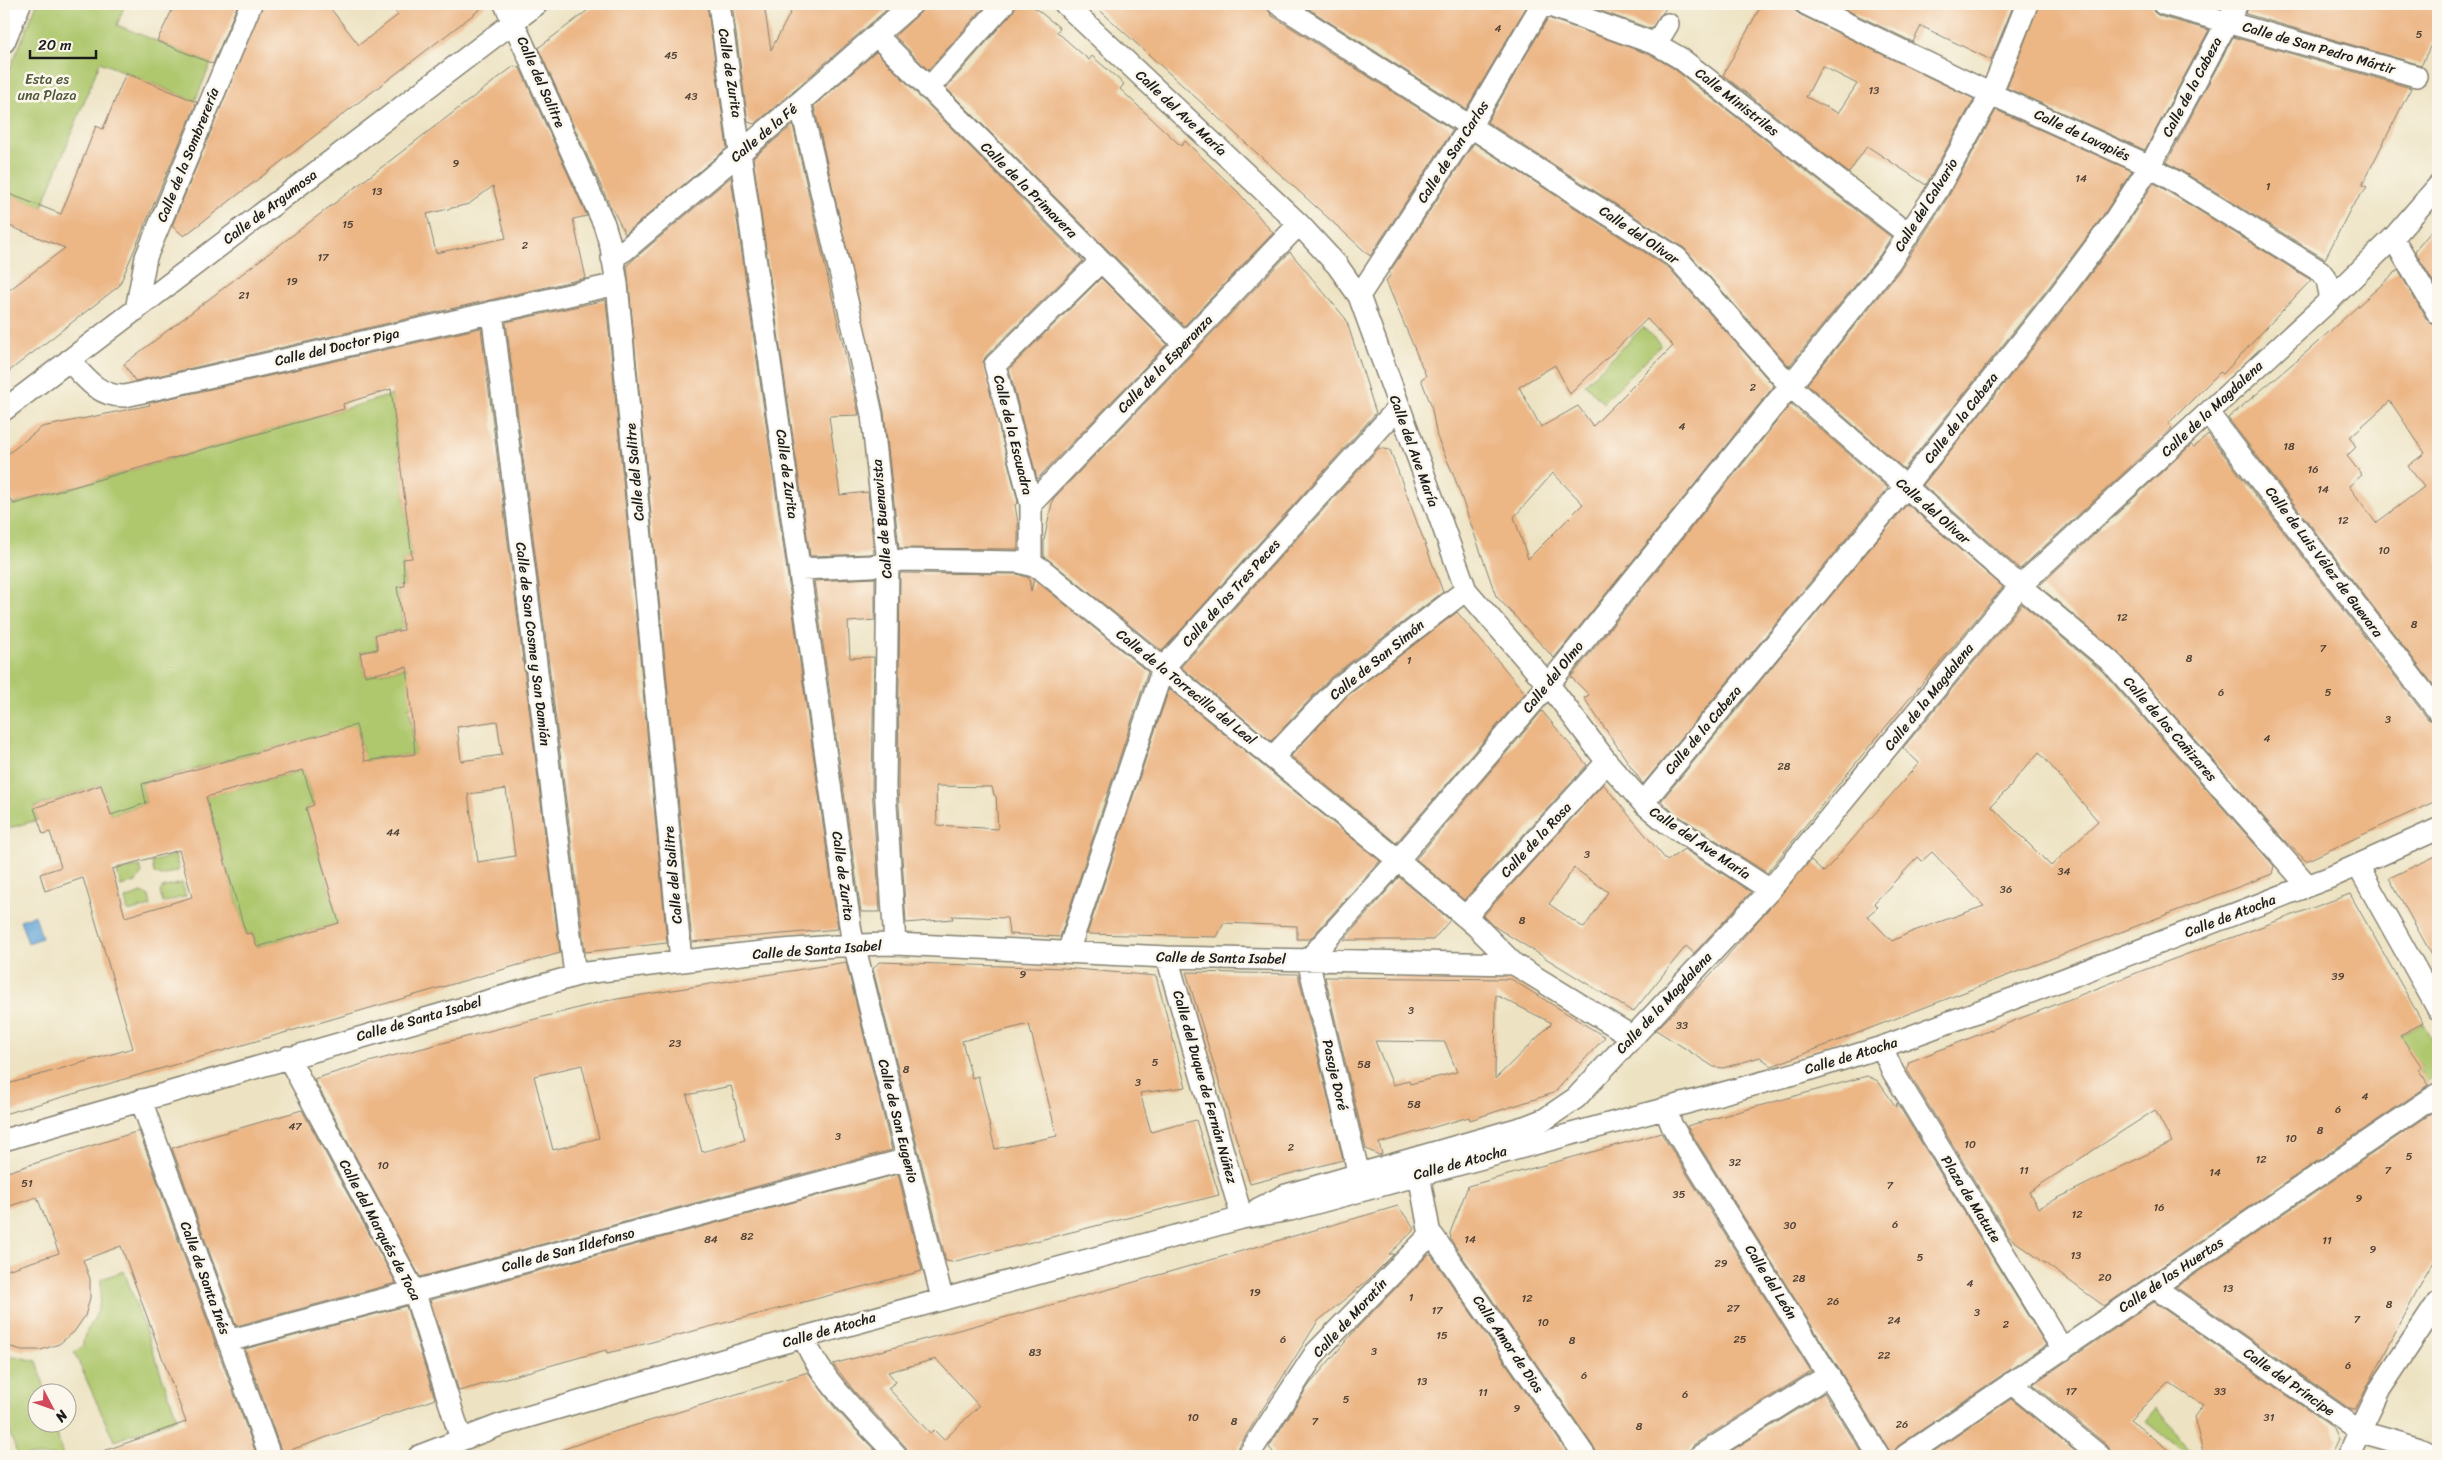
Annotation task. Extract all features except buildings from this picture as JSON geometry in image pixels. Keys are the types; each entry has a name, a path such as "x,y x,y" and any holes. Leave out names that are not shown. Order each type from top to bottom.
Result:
{"street":[{"path":"4,42 20,4"},
{"name":"Calle de la Sombrerería","path":"136,310 146,257 250,4"},
{"name":"Calle de Argumosa","path":"4,410 136,310 510,12 537,4"},
{"name":"Calle de Zurita","path":"719,4 742,152 854,945"},
{"name":"Calle de la Fé","path":"612,258 742,152 912,4"},
{"path":"928,89 1004,4"},
{"name":"Calle del Ave María","path":"1065,4 1299,224 1337,265 1359,296 1398,408 1466,590 1548,685 1607,762 1643,803 1667,823 1770,890"},
{"name":"Calle del Olivar","path":"1278,4 1471,125 1677,258 1790,386 2020,586"},
{"name":"Calle de San Carlos","path":"1359,296 1471,125 1544,4"},
{"name":"Calle Ministriles","path":"1544,4 1656,44 1680,58 1909,235"},
{"name":"Calle de Lavapiés","path":"1806,4 1991,94 2150,166 2320,271 2327,280 2330,300"},
{"name":"Calle del Calvario","path":"1790,386 1890,262 1938,191 1991,94 2027,4"},
{"name":"Calle de San Pedro Mártir","path":"2163,4 2232,13 2416,76"},
{"name":"Calle del Salitre","path":"510,12 609,237 617,284 681,961"},
{"name":"Calle de la Cabeza","path":"1643,803 1906,488 2059,295 2110,227 2150,166 2232,13"},
{"path":"1656,44 1668,24"},
{"name":"Calle de la Primavera","path":"876,36 1184,344"},
{"name":"Calle de Buenavista","path":"800,102 872,415 888,563 885,788 894,944"},
{"name":"Calle de la Magdalena","path":"1552,1115 1576,1098 1770,890 2020,586 2330,300 2393,238 2438,186"},
{"name":"Calle de la Esperanza","path":"1031,504 1299,224"},
{"path":"2393,238 2438,314"},
{"name":"Calle de la Escuadra","path":"1031,564 1031,504 995,365 1101,262"},
{"name":"Calle del Doctor Piga","path":"69,360 102,391 111,395 125,396 617,284"},
{"name":"Calle de San Cosme y San Damián","path":"492,312 575,975"},
{"name":"Calle del Olmo","path":"1308,960 1398,860 1548,685 1790,386"},
{"name":"Calle de los Tres Peces","path":"1068,952 1163,668 1398,408"},
{"name":"Calle de Luis Vélez de Guevara","path":"2208,413 2438,711"},
{"name":"Calle de la Torrecilla del Leal","path":"801,569 871,566 902,560 1019,562 1031,564 1044,571 1398,860 1465,917 1514,964"},
{"name":"Calle de los Cañizares","path":"2020,586 2111,662 2308,886"},
{"name":"Calle de San Simón","path":"1273,757 1339,688 1466,590"},
{"name":"Calle de la Rosa","path":"1465,917 1607,762"},
{"name":"Calle de Atocha","path":"1361,1182 1419,1174 1801,1072 1882,1047 2308,886 2358,866 2438,829"},
{"path":"2358,866 2438,1009"},
{"name":"Calle de Santa Isabel","path":"4,1140 575,975 681,961 854,945 894,944 1167,957 1514,964"},
{"name":"Calle de San Eugenio","path":"854,945 942,1298"},
{"name":"Calle del Duque de Fernán Núñez","path":"1167,957 1242,1218"},
{"name":"Pasaje Doré","path":"1308,960 1361,1182"},
{"path":"1514,964 1633,1037"},
{"name":"Plaza de Matute","path":"1882,1047 1893,1072 2063,1350"},
{"name":"Calle del Marqués de Toca","path":"288,1057 414,1291 461,1440"},
{"name":"Calle de las Huertas","path":"1905,1456 2438,1094"},
{"name":"Calle de Santa Inés","path":"141,1100 270,1456"},
{"name":"Calle del León","path":"1665,1108 1672,1126 1879,1456"},
{"name":"Calle de Atocha","path":"421,1456 500,1425 804,1337 1242,1218 1290,1210 1361,1182 1519,1129 1552,1115"},
{"name":"Calle de San Ildefonso","path":"228,1341 908,1159"},
{"name":"Calle Amor de Dios","path":"1419,1174 1428,1235 1433,1236 1585,1456"},
{"name":"Calle de Moratín","path":"1256,1453 1316,1352 1428,1235"},
{"name":"Calle del Príncipe","path":"2154,1287 2360,1432 2418,1448 2435,1456"},
{"path":"2348,1456 2380,1389 2438,1302"},
{"path":"804,1337 809,1351 821,1371 897,1456"},
{"path":"1700,1456 1829,1376"},
{"path":"2011,1383 2100,1456"}],"green space":[{"name":"Esta es una Plaza","path":"37,4 125,4 117,25 211,63 195,101 100,62 42,207 4,192 4,83"},
{"path":"1643,327 1661,345 1603,403 1585,384"},
{"path":"392,395 412,557 403,560 405,586 397,587 403,627 400,630 375,635 378,649 360,653 365,676 409,667 412,707 409,707 415,751 423,753 355,762 363,753 356,726 142,783 146,803 111,815 101,785 34,807 38,820 9,828 5,838 8,848 4,849 4,507"},
{"path":"303,770 314,805 306,808 334,905 346,921 257,947 252,933 246,934 206,797"},
{"path":"175,855 179,870 161,876 154,873 152,862"},
{"path":"140,866 142,873 136,882 121,886 117,872"},
{"path":"182,883 186,896 163,903 160,893 162,888"},
{"path":"142,893 149,896 151,906 128,912 125,899"},
{"path":"2423,1023 2438,1050 2438,1074 2399,1102 2393,1095 2422,1074 2418,1069 2422,1066 2396,1038"},
{"path":"124,1271 177,1418 114,1441 74,1352 83,1346 84,1337 98,1310 101,1279"},
{"path":"4,1354 37,1361 43,1382 28,1382 28,1432 56,1432 63,1456 18,1456 4,1417"},
{"path":"2157,1408 2193,1456 2189,1456 2146,1421"}],"water":[{"path":"35,915 42,938 28,943 20,920"}]}
